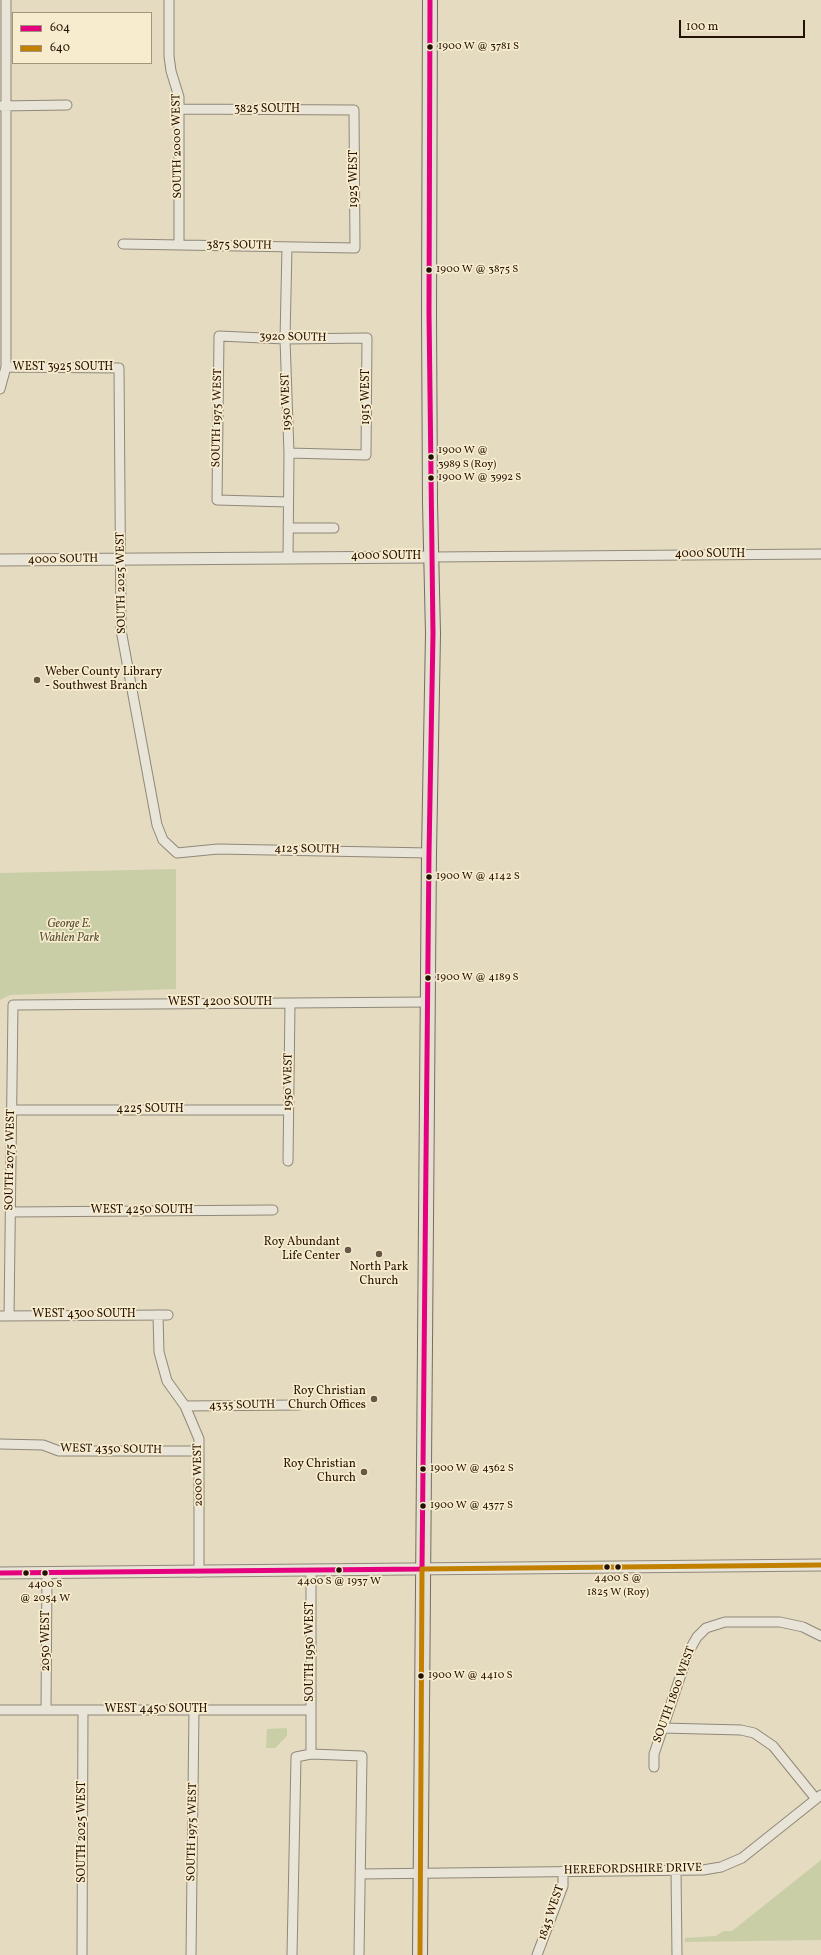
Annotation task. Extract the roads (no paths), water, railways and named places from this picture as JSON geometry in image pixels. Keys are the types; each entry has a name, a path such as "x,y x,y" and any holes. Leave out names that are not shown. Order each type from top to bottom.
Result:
{"main road":[{"path":"420,1955 429,853 433,634 430,503 429,313 430,0"}],"street":[{"path":"0,389 6,367 3,333 3,106 6,0"},
{"name":"SOUTH 2000 WEST","path":"169,0 169,56 171,71 179,97 179,245"},
{"path":"3,106 67,106"},
{"name":"3825 SOUTH","path":"179,109 354,110"},
{"name":"1925 WEST","path":"354,110 355,248"},
{"name":"3875 SOUTH","path":"123,244 355,248"},
{"name":"1950 WEST","path":"287,247 285,339 289,453 288,558"},
{"name":"3920 SOUTH","path":"219,336 285,339 367,338"},
{"name":"SOUTH 1975 WEST","path":"219,336 217,500 288,502"},
{"name":"1915 WEST","path":"289,453 366,455 367,338"},
{"name":"WEST 3925 SOUTH","path":"6,367 119,368"},
{"name":"SOUTH 2025 WEST","path":"119,368 121,630 157,825 163,840 170,848 178,853 184,852"},
{"path":"288,528 334,528"},
{"name":"4000 SOUTH","path":"0,560 821,554"},
{"name":"4125 SOUTH","path":"184,852 232,849 429,853"},
{"name":"WEST 4200 SOUTH","path":"13,1005 428,1002"},
{"name":"1950 WEST","path":"288,1160 290,1003"},
{"name":"SOUTH 2075 WEST","path":"5,1316 10,1212 13,1005"},
{"name":"4225 SOUTH","path":"12,1110 288,1110"},
{"name":"WEST 4250 SOUTH","path":"10,1212 273,1210"},
{"name":"2000 WEST","path":"158,1315 159,1352 167,1382 184,1406 199,1439 199,1572"},
{"name":"WEST 4300 SOUTH","path":"5,1316 168,1315"},
{"name":"4335 SOUTH","path":"184,1406 299,1405"},
{"name":"WEST 4350 SOUTH","path":"0,1444 43,1445 59,1451 199,1451"},
{"path":"0,1573 821,1565"},
{"name":"SOUTH 1950 WEST","path":"311,1570 311,1754"},
{"name":"2050 WEST","path":"46,1710 47,1573"},
{"name":"SOUTH 1800 WEST","path":"654,1767 654,1754 689,1651 697,1637 706,1628 725,1622 780,1622 803,1627 821,1636"},
{"name":"WEST 4450 SOUTH","path":"0,1710 311,1710"},
{"name":"SOUTH 2025 WEST","path":"82,1955 83,1710"},
{"name":"SOUTH 1975 WEST","path":"192,1955 194,1710"},
{"path":"662,1728 741,1730 754,1733 773,1746 818,1797"},
{"path":"292,1955 296,1758 311,1754 362,1756 359,1955"},
{"name":"HEREFORDSHIRE DRIVE","path":"360,1874 421,1872 703,1870 721,1867 742,1858 818,1797"},
{"path":"676,1870 677,1955"},
{"name":"1845 WEST","path":"537,1955 563,1886 563,1871"}],"place":[{"name":"1900 W @ 3781 S","path":"430,47"},
{"name":"1900 W @ 3875 S","path":"429,270"},
{"name":"1900 W @ 3989 S (Roy)","path":"431,457"},
{"name":"1900 W @ 3992 S","path":"431,478"},
{"name":"Weber County Library - Southwest Branch","path":"37,680"},
{"name":"1900 W @ 4142 S","path":"429,877"},
{"name":"1900 W @ 4189 S","path":"428,978"},
{"name":"Roy Abundant Life Center","path":"348,1250"},
{"name":"North Park Church","path":"379,1254"},
{"name":"Roy Christian Church Offices","path":"374,1399"},
{"name":"1900 W @ 4362 S","path":"423,1469"},
{"name":"Roy Christian Church","path":"364,1472"},
{"name":"1900 W @ 4377 S","path":"423,1506"},
{"name":"4400 S @ 1825 W (Roy)","path":"618,1567"},
{"name":"4400 S @ 1937 W","path":"339,1570"},
{"name":"4400 S @ 2054 W","path":"45,1573"},
{"name":"1900 W @ 4410 S","path":"421,1676"}],"park label":[{"name":"George E. Wahlen Park","path":"69,932"}]}
